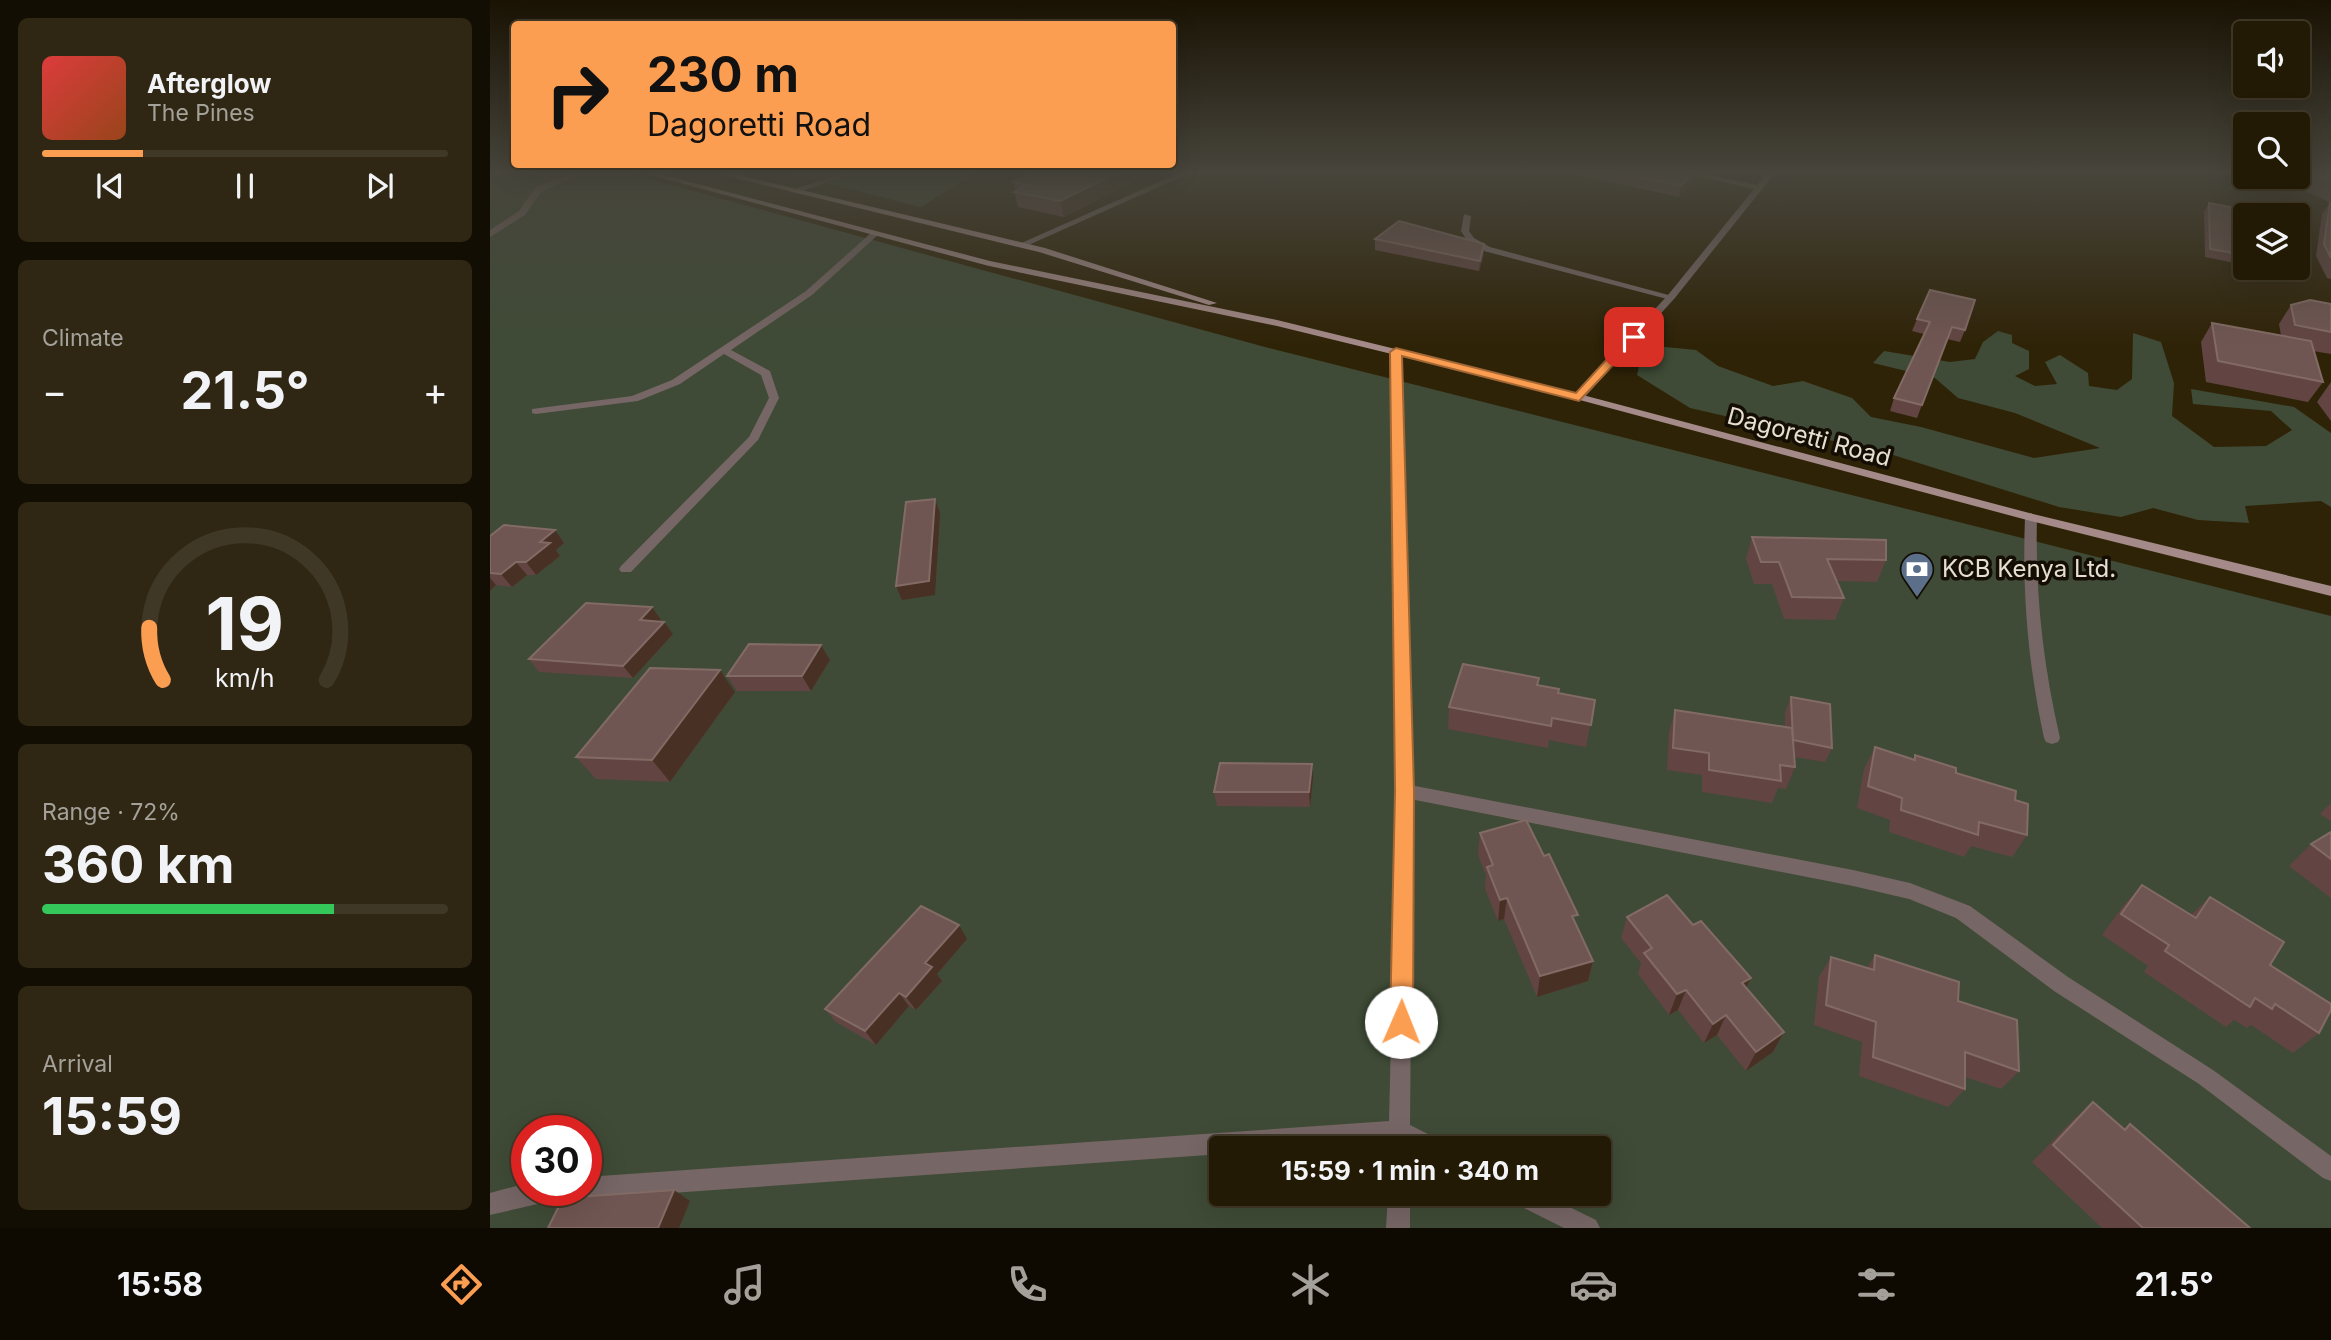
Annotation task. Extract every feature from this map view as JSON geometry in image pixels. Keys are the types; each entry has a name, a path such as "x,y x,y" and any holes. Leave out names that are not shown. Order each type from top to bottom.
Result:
{"main road":[{"name":"Dagoretti Road","path":"861,230 989,263 1277,323 1396,352 1579,397 2031,517 2331,591"},
{"name":"Dagoretti Road","path":"957,230 1022,246 1277,323"},
{"path":"989,263 1022,258 1022,246"}],"street":[{"path":"1022,246 1057,230"},
{"path":"1465,230 1471,240 1488,249 1671,296"},
{"path":"1579,397 1671,296 1725,230"},
{"path":"536,411 634,399 659,391 725,351 809,293 875,234"},
{"path":"626,569 754,438 774,398 766,373 725,351"},
{"path":"1396,352 1405,791 1400,1136"},
{"path":"2031,517 2028,579 2032,630 2036,669 2052,738"},
{"path":"1405,791 1853,878 1910,891 1963,912 2062,984 2206,1077 2331,1171"},
{"path":"602,1187 1209,1151"},
{"path":"490,1205 511,1199"},
{"path":"1398,1228 1399,1206"},
{"path":"1544,1206 1588,1228"}],"green space":[{"path":"490,230 837,230 1265,347 2331,616 2331,1228 490,1228"},
{"path":"1998,331 2012,335 2012,343 2029,351 2029,369 2015,376 2035,386 2057,384 2045,362 2060,355 2088,373 2089,386 2117,390 2132,379 2133,333 2161,342 2174,383 2172,416 2214,447 2266,446 2292,430 2271,411 2193,404 2191,389 2294,407 2331,433 2331,507 2321,501 2245,506 2249,523 2198,520 2153,508 2121,517 2059,507 1890,454 1690,408 1637,375 1644,345 1696,350 1718,366 1773,386 1803,381 1852,398 1871,417 1921,427 2034,458 2100,448 2015,413 1958,398 1935,378 1873,363 1884,351 1950,362 1975,359 1983,342"}],"building":[{"path":"1387,230 1433,230 1484,244 1480,261 1375,239"},
{"path":"2210,230 2233,230 2233,253 2210,249"},
{"path":"2326,230 2331,230 2331,258 2324,244"},
{"path":"1930,290 1975,300 1965,330 1952,327 1922,405 1894,398 1930,322 1917,319"},
{"path":"2310,300 2331,304 2331,332 2295,325 2291,305"},
{"path":"2212,323 2311,341 2323,382 2218,361"},
{"path":"935,499 929,581 896,586 906,502"},
{"path":"504,525 555,530 540,542 550,543 526,562 516,562 501,574 490,573 490,536"},
{"path":"1752,537 1886,540 1886,560 1827,559 1844,598 1792,597 1779,562 1761,562"},
{"path":"586,603 652,607 640,620 664,622 623,666 529,659"},
{"path":"749,644 821,645 802,676 727,676"},
{"path":"1463,664 1539,678 1537,685 1559,689 1558,693 1595,700 1591,725 1552,718 1551,726 1449,707"},
{"path":"650,668 720,670 652,760 576,757"},
{"path":"1791,697 1830,704 1832,748 1793,740"},
{"path":"1675,710 1792,728 1795,767 1780,765 1781,781 1709,770 1709,753 1673,748"},
{"path":"1875,747 1915,760 1915,755 1956,768 1956,773 2016,791 2015,800 2028,804 2027,835 1979,822 1978,835 1901,810 1902,798 1868,786"},
{"path":"1220,763 1312,764 1309,792 1214,792"},
{"path":"1526,820 1544,856 1549,854 1578,915 1572,916 1593,961 1540,976 1507,898 1500,900 1487,867 1493,865 1480,833"},
{"path":"2331,832 2331,859 2311,844"},
{"path":"2142,885 2196,918 2210,897 2284,942 2270,965 2331,1004 2331,1010 2319,1033 2275,1004 2272,1009 2255,998 2250,1007 2165,951 2169,945 2121,914"},
{"path":"1667,895 1693,925 1701,921 1751,978 1742,983 1784,1032 1756,1052 1726,1015 1713,1024 1686,990 1677,994 1644,953 1652,948 1627,917"},
{"path":"921,906 959,925 925,963 932,967 906,997 899,993 865,1031 825,1009"},
{"path":"1875,955 1959,982 1958,1001 2017,1020 2019,1071 1965,1052 1965,1089 1873,1057 1876,1022 1826,1005 1831,957 1874,970"},
{"path":"2093,1102 2125,1130 2130,1124 2250,1228 2143,1228 2053,1145"},
{"path":"674,1190 658,1228 548,1228 559,1206 602,1206 602,1195"}],"place":[{"name":"KCB Kenya Ltd.","path":"1917,599"}],"route":[{"path":"1401,1022 1405,791 1396,352 1579,397 1634,337"}]}
